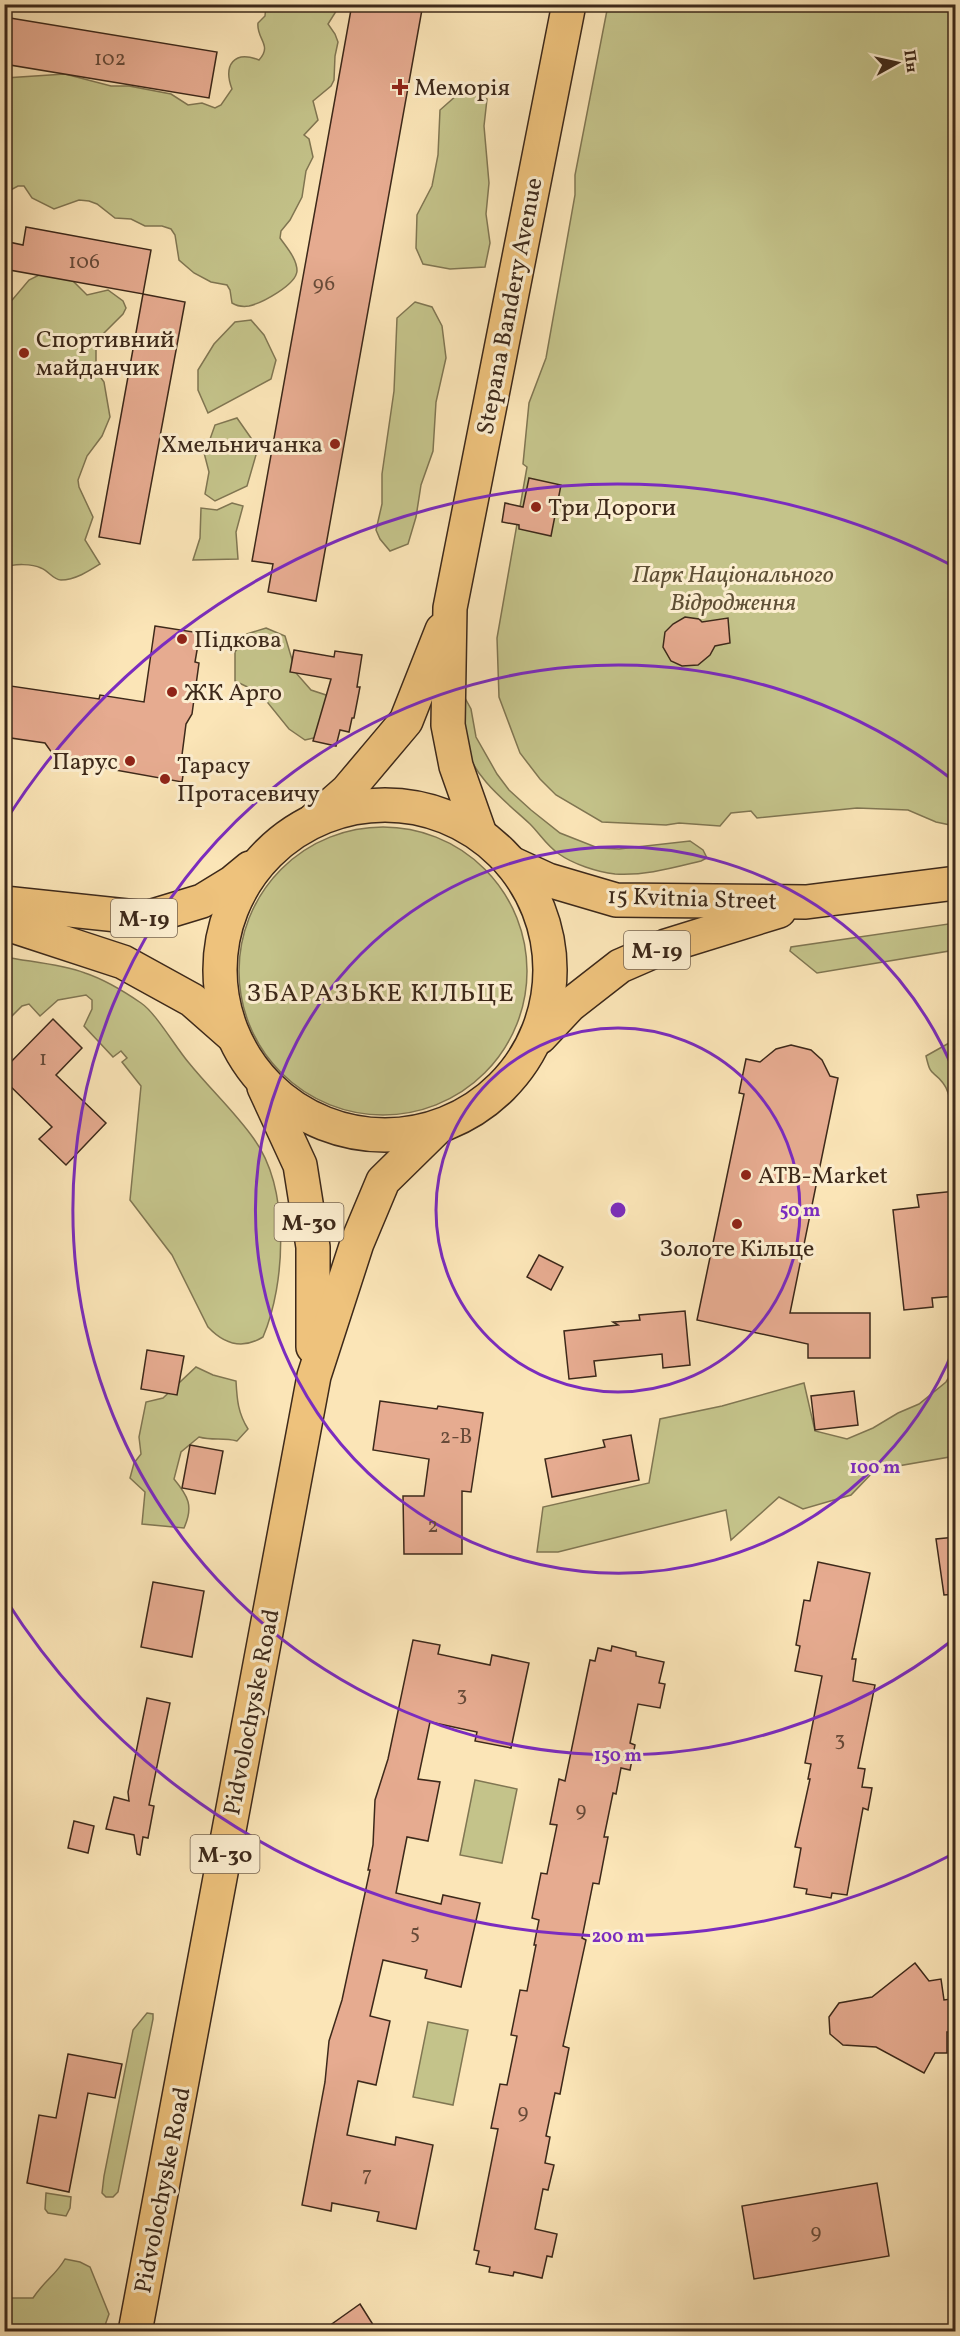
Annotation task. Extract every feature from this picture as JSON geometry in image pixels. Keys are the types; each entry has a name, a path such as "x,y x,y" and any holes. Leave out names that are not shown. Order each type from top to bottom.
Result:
{"main road":[{"name":"Stepana Bandery Avenue","path":"480,834 456,766 447,725 450,608 569,4"},
{"name":"Stepana Bandery Avenue","path":"314,820 347,791 406,721 450,608"},
{"name":"М-19","path":"4,903 146,918 202,901 233,882 314,820 370,805 427,810 480,834 511,863"},
{"path":"233,1036 220,989 222,940 238,894 266,855"},
{"path":"511,863 533,895 546,931 550,969 546,1007 533,1043"},
{"name":"15 Kvitnia Street","path":"511,863 548,880 616,900 806,902 956,883"},
{"name":"15 Kvitnia Street","path":"533,1043 570,1005 620,966 666,946 806,902"},
{"name":"М-19","path":"4,923 123,962 192,1000 233,1036 259,1078 296,1110 340,1130 389,1136 437,1128 467,1114 494,1095 516,1071 533,1043"},
{"name":"Pidvolochyske Road","path":"259,1078 300,1165 313,1247 314,1376"},
{"name":"Pidvolochyske Road","path":"135,2331 314,1376 357,1243 383,1181 437,1128"}],"green space":[{"path":"266,5 340,5 328,24 338,42 334,80 331,86 313,101 318,120 304,135 309,139 313,157 306,171 302,197 290,220 281,231 280,238 297,267 295,276 285,287 255,304 236,305 232,303 227,285 211,282 194,273 179,260 175,235 171,229 162,226 145,226 131,219 115,218 97,204 89,201 79,200 54,209 32,198 24,186 18,186 5,193 5,78 65,74 111,86 129,86 171,94 188,105 202,103 215,108 221,105 232,89 229,73 233,62 243,57 259,60 263,55 264,46 258,23 265,16"},
{"name":"Парк Національного Відродження","path":"608,5 955,5 955,826 936,822 908,810 857,808 757,818 751,811 731,813 720,826 602,822 556,795 520,753 499,697 497,638 527,467 523,464 529,403 546,358 575,195 575,175"},
{"path":"465,88 487,99 484,126 489,183 486,214 490,243 485,267 450,269 423,264 416,248 417,215 432,186 438,155 440,110"},
{"path":"41,274 71,279 87,295 108,290 123,301 126,308 123,314 96,341 96,371 104,382 110,417 102,436 87,456 78,480 93,517 85,540 100,564 77,577 66,580 56,579 44,569 33,566 18,565 5,568 5,304 8,305 29,280"},
{"path":"415,302 432,307 442,326 446,358 436,402 433,451 421,485 416,517 408,544 390,551 376,530 382,504 382,474 394,391 397,318"},
{"path":"251,320 264,335 276,360 271,379 208,413 198,390 198,370 214,344 235,322"},
{"path":"237,418 258,448 247,486 215,501 205,494 209,472 202,445 209,442 215,425"},
{"path":"232,503 243,506 236,532 238,559 193,560 200,538 201,508 217,510"},
{"path":"266,628 285,636 296,673 311,690 326,695 339,707 322,736 305,740 289,729 260,693 235,681 235,652 247,634"},
{"path":"465,698 471,709 476,737 497,774 509,790 560,833 598,848 619,849 690,841 703,850 707,858 658,871 615,874 593,869 559,854 492,789 469,757 464,744 462,727"},
{"name":"ЗБАРАЗЬКЕ КІЛЬЦЕ","path":"383,827 411,830 438,838 463,851 485,869 503,891 516,916 524,943 527,971 524,999 516,1026 503,1051 485,1073 463,1091 438,1104 411,1112 383,1115 355,1112 328,1104 303,1091 281,1073 263,1051 250,1026 242,999 239,971 242,943 250,916 263,891 281,869 303,851 328,838 355,830"},
{"path":"955,923 955,950 817,973 790,951 791,947"},
{"path":"5,957 56,965 85,973 114,986 141,1003 153,1014 189,1063 254,1139 266,1160 274,1183 281,1236 276,1290 271,1315 263,1337 248,1343 234,1343 220,1338 208,1327 172,1255 130,1200 141,1086 122,1062 127,1058 121,1051 113,1057 84,1026 92,1009 92,1000 86,995 58,1000 40,1016 29,1004 22,1006 5,1023"},
{"path":"956,1042 955,1149 953,1148 952,1114 947,1089 931,1071 926,1056 949,1043"},
{"path":"196,1367 213,1375 236,1381 239,1406 248,1429 237,1441 199,1437 181,1452 174,1479 188,1502 189,1513 184,1528 142,1524 145,1492 130,1478 134,1463 141,1454 139,1437 146,1402 163,1398"},
{"path":"955,1367 955,1456 875,1470 851,1495 803,1509 779,1497 731,1540 726,1510 558,1552 537,1552 543,1507 649,1483 660,1419 722,1406 804,1383 815,1431 847,1439 919,1404 946,1382"},
{"path":"475,1780 517,1789 502,1863 460,1855"},
{"path":"147,2013 153,2014 153,2019 118,2192 113,2197 106,2197 102,2193 104,2176 133,2030"},
{"path":"428,2022 468,2030 453,2105 413,2097"},
{"path":"46,2193 71,2197 70,2208 66,2216 48,2213 45,2209"},
{"path":"65,2259 90,2267 109,2314 103,2331 5,2331 5,2298 33,2298"}],"building":[{"path":"352,4 423,4 316,601 268,592 273,564 252,561"},
{"path":"4,17 217,52 209,98 4,64"},
{"path":"26,227 151,250 143,294 4,269 4,241 23,245"},
{"path":"143,294 185,302 140,544 99,537"},
{"path":"529,478 561,485 551,536 519,529 519,525 502,522 505,503 523,507"},
{"path":"685,617 699,619 702,622 728,618 730,643 715,646 710,655 698,665 682,666 671,661 663,647 665,632"},
{"name":"ЖК Арго","path":"155,626 200,633 195,662 199,663 192,714 186,724 182,755 186,756 182,782 82,764 52,753 45,743 4,737 4,685 99,699 100,695 144,702"},
{"path":"294,650 334,657 335,651 362,655 357,687 360,687 354,718 352,718 349,732 340,730 336,746 313,741 331,679 290,672"},
{"path":"53,1019 82,1048 56,1075 106,1123 66,1165 39,1139 52,1127 4,1080 4,1069"},
{"path":"791,1045 811,1050 822,1060 830,1076 838,1078 790,1313 870,1313 870,1358 808,1358 808,1344 697,1320 744,1094 739,1093 746,1059 760,1062 776,1049"},
{"path":"956,1191 956,1296 932,1298 933,1307 904,1310 893,1210 919,1207 917,1195"},
{"path":"539,1255 563,1267 551,1290 527,1277"},
{"path":"685,1311 690,1365 663,1368 662,1354 594,1361 596,1376 569,1379 564,1331 618,1325 613,1322 640,1320 639,1315"},
{"path":"147,1350 184,1356 177,1395 141,1389"},
{"path":"854,1391 858,1425 815,1430 811,1396"},
{"path":"380,1401 483,1413 471,1492 462,1491 462,1554 404,1554 403,1496 424,1496 429,1459 373,1450"},
{"path":"631,1435 639,1480 552,1497 545,1459 605,1447 603,1440"},
{"path":"190,1445 223,1451 215,1494 182,1488"},
{"path":"956,1537 956,1594 944,1595 936,1539"},
{"path":"818,1562 870,1573 852,1659 856,1659 853,1681 875,1685 858,1768 865,1769 862,1787 872,1788 868,1810 863,1808 847,1895 832,1893 831,1898 806,1894 807,1889 794,1887 801,1848 795,1847 810,1779 808,1779 811,1764 805,1763 822,1676 795,1671 800,1646 796,1645 804,1600 810,1601"},
{"path":"153,1582 204,1591 192,1657 141,1647"},
{"path":"413,1640 440,1645 438,1654 490,1665 492,1655 529,1663 511,1748 475,1741 477,1732 430,1722 418,1779 440,1782 428,1841 407,1837 396,1893 441,1904 443,1895 480,1903 461,1987 425,1978 427,1970 383,1960 370,2016 390,2021 376,2085 358,2081 347,2135 395,2145 396,2137 433,2145 416,2229 377,2221 379,2212 332,2203 331,2211 302,2205 325,2082 329,2041 342,2000 370,1870 368,1870 373,1845 375,1800 388,1759"},
{"path":"612,1646 636,1652 636,1656 664,1662 659,1683 665,1684 660,1708 638,1704 630,1743 635,1745 630,1770 621,1768 616,1794 613,1793 604,1837 608,1837 599,1884 593,1883 582,1938 586,1940 563,2046 569,2048 560,2094 555,2093 546,2136 550,2137 545,2163 554,2165 548,2190 543,2189 535,2229 557,2234 552,2257 547,2256 542,2278 514,2272 513,2276 489,2272 490,2267 476,2264 479,2251 474,2250 498,2129 491,2128 500,2084 507,2085 517,2036 511,2035 520,1990 527,1991 536,1945 534,1945 539,1920 532,1918 541,1873 547,1874 557,1825 550,1824 559,1779 565,1781 590,1660 595,1661 598,1648 611,1651"},
{"path":"147,1698 170,1703 149,1805 154,1806 148,1838 143,1837 140,1855 137,1854 134,1835 106,1829 114,1797 129,1801 128,1792"},
{"path":"74,1821 94,1826 88,1853 68,1848"},
{"path":"915,1963 929,1981 941,1979 944,2000 951,1999 953,2032 947,2032 947,2053 935,2053 924,2073 876,2047 843,2045 830,2034 829,2017 839,2003 872,1997"},
{"path":"68,2054 122,2064 115,2098 88,2093 69,2192 27,2183 39,2115 56,2118"},
{"path":"877,2183 889,2256 754,2279 742,2206"},
{"path":"360,2304 377,2331 322,2331"}],"place":[{"name":"Меморія","path":"400,87"},
{"name":"Спортивний майданчик","path":"24,353"},
{"name":"Хмельничанка","path":"335,444"},
{"name":"Три Дороги","path":"536,507"},
{"name":"Підкова","path":"182,639"},
{"name":"ЖК Арго","path":"172,692"},
{"name":"Парус","path":"130,761"},
{"name":"Тарасу Протасевичу","path":"165,779"},
{"name":"ATB-Market","path":"746,1175"},
{"name":"Золоте Кільце","path":"737,1224"}],"district":[{"name":"ЗБАРАЗЬКЕ КІЛЬЦЕ","path":"381,992"}]}
